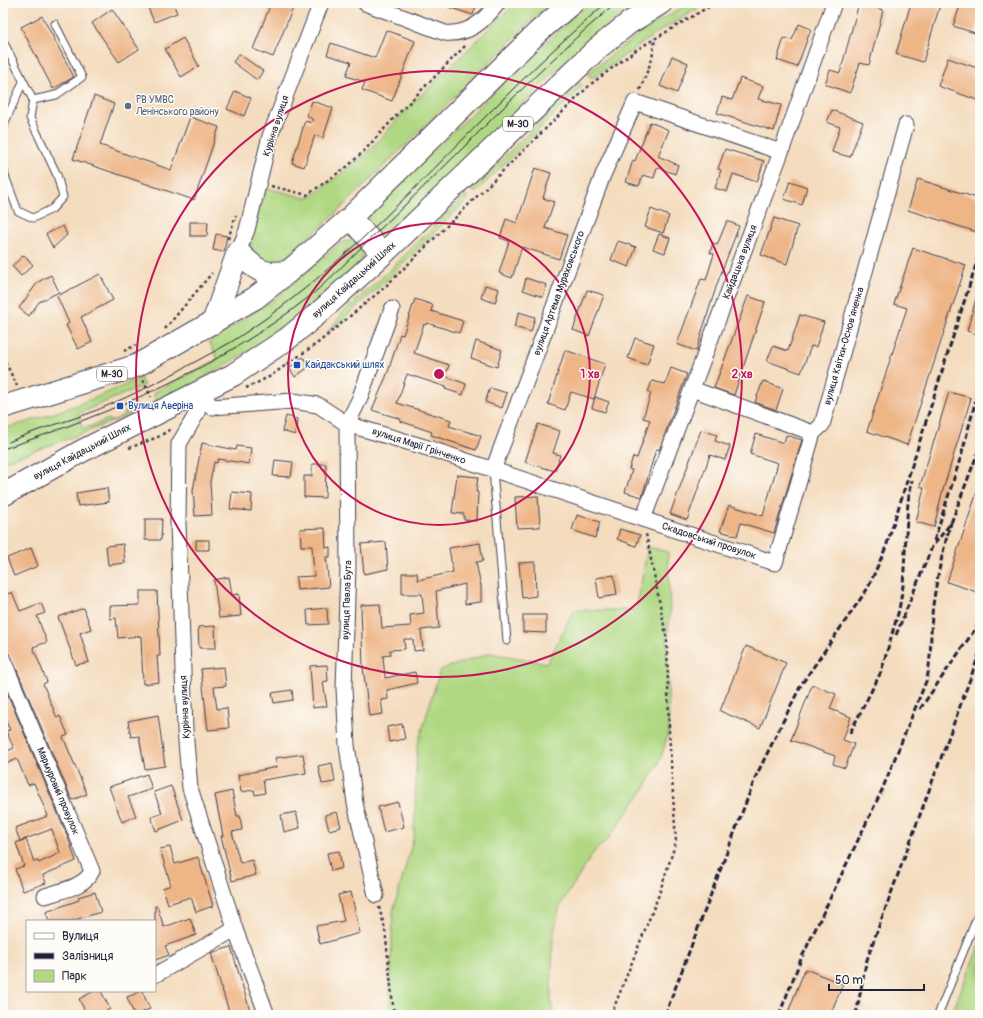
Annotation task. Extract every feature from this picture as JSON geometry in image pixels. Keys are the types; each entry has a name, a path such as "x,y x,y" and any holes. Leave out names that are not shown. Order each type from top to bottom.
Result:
{"highway":[{"name":"М-30","path":"13,404 213,323 255,298 288,272 350,218 538,32 572,3"},
{"name":"вулиця Кайдацький Шлях","path":"3,495 82,451 154,427 200,392 233,375 287,339 321,311 383,254 598,48 629,23 661,3"},
{"path":"350,218 383,254"},
{"path":"213,323 232,248 256,269 270,274 288,272"}],"street":[{"name":"Курінна вулиця","path":"232,248 247,230 270,136 321,3"},
{"path":"365,3 445,32 457,34 468,31 481,22 498,3"},
{"name":"Кайдацька вулиця","path":"643,519 782,152 834,3"},
{"path":"635,102 782,152"},
{"name":"вулиця Артема Мураховського","path":"493,470 603,175 635,102"},
{"name":"вулиця Квітки-Основʼяненка","path":"774,563 812,432 822,425 906,125"},
{"name":"вулиця Павла Бута","path":"376,895 355,803 346,745 344,688 348,567 348,424 359,400 392,309"},
{"path":"692,389 812,432"},
{"name":"Курінна вулиця","path":"200,392 197,413 179,444 178,523 185,730 190,788 235,929 267,1015"},
{"name":"вулиця Марії Грінченко","path":"200,392 212,407 293,402 318,405 348,424 643,519"},
{"name":"Скадовський провулок","path":"643,519 774,563"},
{"name":"Мармуровий провулок","path":"3,660 92,871 80,884 45,896"},
{"path":"156,974 235,929"}],"lane":[{"path":"33,100 56,95 82,77 56,24"},
{"path":"3,41 33,100 30,118 57,175 63,197 52,209 33,218 18,211 5,176 3,165"},
{"path":"3,133 6,122 23,82"},
{"name":"вулиця Артема Мураховського","path":"493,470 507,641"},
{"path":"938,1015 980,910"}],"path":[{"path":"635,102 652,59 655,38"},
{"path":"259,183 307,195 348,166 364,151 396,116 471,40"},
{"path":"232,248 229,229 239,208"},
{"path":"163,330 177,316 214,270"},
{"path":"139,343 129,356 153,401 145,406 154,427"},
{"path":"3,357 13,404"},
{"path":"611,1015 658,897 676,842 669,731 667,640 643,519"},
{"path":"376,895 385,929 394,1015"}],"green space":[{"path":"515,3 550,3 332,217 276,266 269,266 250,250 253,226 267,188 306,198 310,197 361,159 410,106"},
{"path":"589,3 637,3 594,37 553,74 384,241 363,220 532,55"},
{"path":"689,3 707,3 660,31 592,78 587,74 640,33"},
{"path":"579,82 583,86 475,193 472,189"},
{"path":"465,195 468,199 388,279 327,333 344,311 387,273"},
{"path":"345,241 356,242 363,249 362,260 325,294 276,333 257,346 218,370 156,402 154,395 155,392 218,359 209,342 276,298 338,245"},
{"path":"140,378 144,385 78,414 83,429 109,419 110,422 124,416 123,413 138,406 141,410 73,437 3,462 3,421 10,427 27,422 92,399"},
{"path":"648,547 668,552 670,614 667,640 669,731 660,761 645,788 608,839 594,852 560,906 553,936 551,998 553,1015 389,1015 393,912 414,836 417,747 440,670 490,653 547,663 574,610 636,610"},
{"path":"980,943 980,1015 951,1015"}],"building":[{"path":"146,3 173,3 177,13 154,22"},
{"path":"271,3 295,3 273,57 253,49"},
{"path":"442,3 477,3 473,15 442,5"},
{"path":"859,3 883,10 869,65 860,63 850,93 825,84 830,70 840,73"},
{"path":"911,3 933,3 940,5 923,62 896,54"},
{"path":"961,3 980,3 980,16 975,33 953,26"},
{"path":"112,9 139,49 119,62 92,23"},
{"path":"42,16 74,77 53,89 21,27"},
{"path":"799,24 811,29 797,67 777,60 784,38 792,40"},
{"path":"386,30 415,41 392,101 362,90 365,82 346,76 351,62 327,55 331,43 375,58"},
{"path":"183,38 199,66 181,77 165,49"},
{"path":"239,54 263,71 257,80 233,62"},
{"path":"672,56 688,63 677,93 660,86"},
{"path":"948,58 980,69 980,101 938,86"},
{"path":"740,78 763,86 758,99 781,105 774,131 717,113 722,97 732,100"},
{"path":"235,91 251,98 244,116 227,109"},
{"path":"94,96 114,104 100,145 171,170 190,117 219,127 194,200 73,159"},
{"path":"312,101 333,108 323,138 315,135 304,167 292,163 305,121 311,123 313,120 307,115"},
{"path":"832,110 863,122 850,157 832,152 840,127 827,122"},
{"path":"650,122 669,130 658,156 678,165 675,174 657,167 654,178 643,175 639,186 626,182 633,160 635,161"},
{"path":"725,149 764,161 757,182 733,174 727,192 715,188 721,170 718,169"},
{"path":"535,168 551,173 543,198 554,202 545,228 567,235 559,259 522,247 512,278 499,273 509,241 500,238 506,219 517,223"},
{"path":"918,179 980,199 980,233 908,210"},
{"path":"790,181 807,187 802,205 784,199"},
{"path":"651,209 669,216 663,233 645,227"},
{"path":"774,218 798,226 787,264 761,255"},
{"path":"727,221 739,226 717,284 696,351 677,344 701,279 706,280 714,254 710,253 713,243 717,245"},
{"path":"190,222 208,222 207,236 190,236"},
{"path":"63,226 67,235 53,248 46,234"},
{"path":"216,234 227,236 224,252 213,250"},
{"path":"659,234 670,238 665,253 653,249"},
{"path":"618,241 636,247 629,267 611,260"},
{"path":"913,248 966,265 907,445 867,431 907,308 894,304"},
{"path":"24,255 33,265 21,276 12,266"},
{"path":"100,274 113,300 81,317 92,342 78,349 66,325 69,323 57,296"},
{"path":"51,275 59,292 39,302 29,316 19,308 38,282"},
{"path":"526,278 547,285 543,297 523,290"},
{"path":"485,285 499,289 495,303 481,298"},
{"path":"587,290 604,295 589,336 573,330"},
{"path":"748,296 765,302 734,395 714,388"},
{"path":"977,296 980,296 980,335 967,331"},
{"path":"415,299 433,305 431,311 463,321 459,333 427,323 426,325 424,324 414,353 449,365 445,376 466,384 463,395 445,389 446,387 407,374 397,403 451,420 449,426 481,436 476,450 431,435 432,432 400,421 401,419 372,410 388,372 400,334 403,335"},
{"path":"519,312 535,317 531,332 514,327"},
{"path":"800,315 824,322 816,347 811,346 801,373 767,361 773,346 788,351"},
{"path":"635,338 654,344 647,365 628,358"},
{"path":"476,341 502,350 497,367 471,358"},
{"path":"565,350 605,364 594,399 571,392 565,410 548,404"},
{"path":"303,357 310,366 295,377 289,368"},
{"path":"671,368 687,374 659,450 656,449 642,497 625,492 632,470 629,469 633,457 637,458 650,420 643,418 651,393 648,392 652,381 665,384"},
{"path":"763,381 783,389 776,410 755,402"},
{"path":"490,388 507,393 502,408 485,402"},
{"path":"949,392 971,398 942,493 934,527 916,522 924,488 920,486"},
{"path":"595,397 609,402 605,412 592,408"},
{"path":"286,416 297,419 295,435 282,431"},
{"path":"538,424 560,431 553,453 560,455 555,471 525,462"},
{"path":"701,430 717,435 715,441 730,446 725,460 710,455 687,520 670,514"},
{"path":"756,434 784,443 786,435 802,440 774,533 741,523 737,536 720,531 729,505 763,516 778,463 750,454"},
{"path":"202,443 236,450 237,446 251,448 249,464 218,459 217,463 214,462 210,482 212,515 195,516 193,490"},
{"path":"275,460 293,462 291,477 273,476"},
{"path":"312,464 326,464 325,498 304,497 304,476 312,476"},
{"path":"457,475 478,477 476,492 478,492 477,521 464,520 464,514 452,513"},
{"path":"107,488 109,502 78,506 76,493"},
{"path":"978,489 980,489 980,593 947,582"},
{"path":"232,492 252,494 251,511 230,509"},
{"path":"538,496 540,527 517,528 515,497"},
{"path":"577,515 600,522 595,538 572,530"},
{"path":"145,519 162,519 161,540 145,540"},
{"path":"325,528 326,548 330,547 330,557 326,557 329,587 297,590 296,577 314,576 312,546 301,546 300,529"},
{"path":"620,529 640,535 636,546 617,539"},
{"path":"196,540 209,540 209,550 196,550"},
{"path":"386,542 388,569 364,574 361,544"},
{"path":"480,543 483,561 476,562 481,586 481,602 465,604 465,584 436,591 439,628 421,630 423,650 414,651 413,639 404,639 405,649 390,650 390,655 383,656 385,678 415,672 417,683 387,690 388,699 381,700 383,714 369,716 363,667 361,605 380,604 382,628 411,626 410,615 424,613 422,594 402,594 402,573 417,573 418,580 453,572 449,548"},
{"path":"123,544 125,563 108,565 106,546"},
{"path":"31,548 38,566 14,576 7,558"},
{"path":"535,562 536,596 522,598 519,563"},
{"path":"614,575 617,595 599,598 596,578"},
{"path":"229,577 232,595 239,594 241,616 219,618 214,580"},
{"path":"140,591 157,591 160,656 157,656 159,682 143,684 141,636 118,638 116,618 110,619 110,606 140,605"},
{"path":"12,592 20,611 41,603 45,613 37,616 47,642 33,647 47,682 43,684 57,718 60,716 68,735 63,737 87,794 72,800 11,656 3,651 3,596"},
{"path":"84,608 91,629 80,633 89,662 76,665 58,617"},
{"path":"327,608 328,624 308,625 307,610"},
{"path":"523,615 546,615 546,633 523,632"},
{"path":"215,626 216,648 199,648 198,627"},
{"path":"746,646 786,663 760,728 720,711"},
{"path":"327,665 328,681 323,682 327,706 313,708 310,666"},
{"path":"224,667 226,686 214,687 217,709 227,708 229,728 208,730 201,669"},
{"path":"3,683 67,835 76,861 43,875 46,883 23,891 15,869 24,866 16,843 26,839 34,862 38,861 39,863 60,853 52,829 20,841 15,828 48,816 34,783 28,785 17,759 3,765 3,753 14,748 6,731 10,730 3,716"},
{"path":"812,685 836,694 830,709 851,717 843,740 854,744 845,768 833,764 835,756 791,740"},
{"path":"292,690 293,700 274,703 272,693"},
{"path":"158,715 165,766 145,769 139,736 131,737 128,721"},
{"path":"402,724 405,739 389,742 387,727"},
{"path":"303,754 306,773 263,780 265,793 255,795 254,790 241,792 238,775 277,767 275,758"},
{"path":"332,763 335,782 322,784 318,766"},
{"path":"147,774 152,789 128,797 136,816 122,822 109,787"},
{"path":"171,786 183,820 156,831 151,817 162,813 154,792"},
{"path":"232,791 237,816 240,816 242,830 232,832 240,863 252,860 256,875 232,881 221,836 223,836 215,795"},
{"path":"398,802 404,827 384,832 378,807"},
{"path":"296,812 300,828 284,832 281,815"},
{"path":"337,812 341,827 329,830 325,815"},
{"path":"170,847 175,864 198,857 213,906 196,912 191,897 168,904 163,888 171,885 160,849"},
{"path":"339,851 342,868 331,871 327,853"},
{"path":"95,892 101,912 74,920 49,920 46,912 79,900 78,897"},
{"path":"351,892 360,933 320,944 316,926 344,921 338,895"},
{"path":"155,906 157,906 164,927 190,918 196,935 165,946 169,955 156,960"},
{"path":"231,947 250,1011 238,1015 230,1015 211,953"},
{"path":"805,969 843,984 830,1015 787,1015"},
{"path":"92,992 102,992 110,1009 99,1015 87,1015 79,999"},
{"path":"142,992 150,1009 134,1015 127,997"}],"tram line":[{"path":"9,442 38,430 87,414 154,384 236,339 292,299 339,260 384,218 515,87 606,3"},
{"path":"3,449 84,420 163,386 202,367 275,322 326,282 509,102 589,26 617,3"}],"railway":[{"path":"665,1015 756,776 801,685 868,588 886,547 980,252"},
{"path":"934,541 962,453 980,384"},
{"path":"896,635 932,547 951,523 980,447"},
{"path":"850,733 881,672 899,610 903,586 908,501 912,480"},
{"path":"779,1015 801,959 882,790 927,679 930,660 932,614 938,574 951,523"},
{"path":"920,709 980,622"},
{"path":"856,1015 866,963 872,945 980,652"}],"place":[{"name":"РВ УМВС Ленінського району","path":"128,106"},
{"name":"Кайдакський шлях","path":"297,365"},
{"name":"Вулиця Аверіна","path":"120,406"}]}
